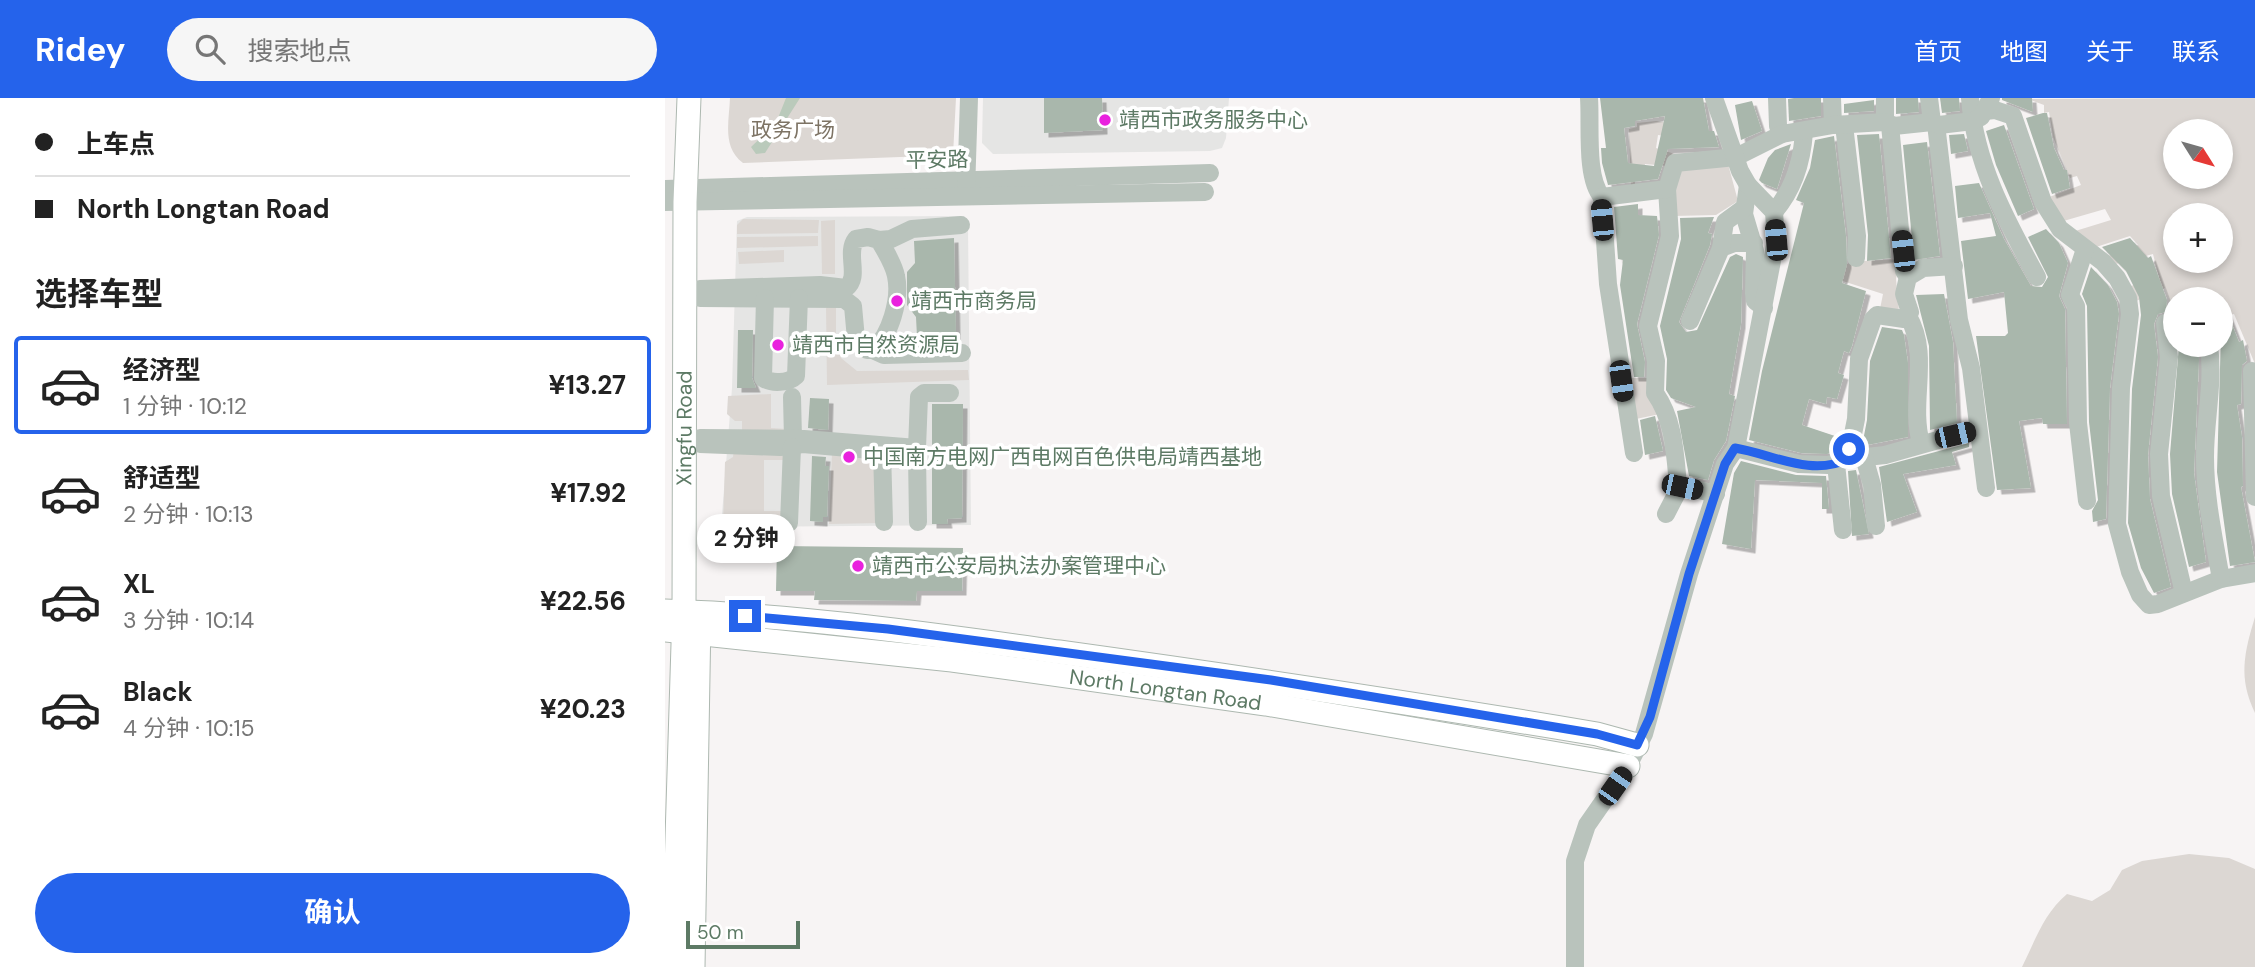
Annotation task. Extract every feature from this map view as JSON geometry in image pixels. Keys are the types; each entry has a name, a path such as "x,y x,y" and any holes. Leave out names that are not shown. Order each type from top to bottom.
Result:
{"main road":[{"name":"Xingfu Road","path":"689,98 684,196 682,621 693,967"},
{"name":"Xingfu Road","path":"673,967 673,691 700,441 700,294 684,196 703,98"},
{"name":"North Longtan Road","path":"682,621 1266,704 1502,742 1632,756"}],"street":[{"path":"966,191 969,98"},
{"path":"1589,98 1592,169 1597,191 1602,197 1608,284 1634,453"},
{"path":"1714,98 1748,185 1774,212"},
{"path":"1777,98 1777,118 1782,134"},
{"path":"1832,98 1857,236 1856,258"},
{"path":"1885,98 1904,271 1908,276 1905,294 1908,316 1918,333 1918,425 1921,443"},
{"path":"1929,98 1954,266 1959,320 1971,368 1986,488"},
{"path":"1970,98 1983,110 1986,178 1994,189 2010,229 2036,277"},
{"path":"1666,514 1679,487 1672,431 1665,404 1655,393 1656,361 1647,331 1670,236 1667,189 1675,163 1736,157 1782,134 1839,125 1934,123 1983,110 1995,110 2013,116 2043,202 2060,229 2103,262 2128,298 2130,314 2118,429 2119,540 2143,601 2149,605 2158,604 2221,579 2255,573"},
{"path":"1575,967 1575,861 1587,825 1632,756 1650,717 1689,574 1725,464 1735,448 1776,240 1774,212 1793,184 1799,168 1804,132"},
{"name":"平安路","path":"966,191 1210,173"},
{"path":"1748,185 1744,208 1754,243 1755,301 1764,308"},
{"path":"1602,197 1667,189"},
{"name":"平安路","path":"684,196 966,191 1205,192"},
{"path":"1690,321 1721,248 1725,222 1744,208"},
{"path":"700,294 820,285 846,288 853,280 852,244 861,237 891,239 912,229 961,225"},
{"path":"873,350 883,338 896,302 896,277 879,240"},
{"path":"1721,248 1734,243 1754,243"},
{"path":"2085,249 2070,295 2076,306 2078,437 2087,501"},
{"path":"1908,276 1923,268 1954,266"},
{"path":"700,294 844,299 849,302 854,312 856,339 867,350 884,355 962,353"},
{"path":"765,298 763,379 768,382 793,379 799,298"},
{"path":"1843,530 1849,460 1856,419 1859,359 1868,326 1877,314 1905,319 1908,316"},
{"path":"763,352 796,353"},
{"path":"2169,357 2160,441 2161,496 2184,593"},
{"path":"2210,357 2212,376 2205,472 2211,530 2221,579"},
{"path":"2252,370 2255,497"},
{"path":"918,522 919,397 924,393 950,393"},
{"path":"789,523 792,397"},
{"path":"1735,448 1799,464 1885,455 1977,429"},
{"path":"700,441 792,443 917,451"},
{"path":"792,443 882,451 917,451"},
{"path":"882,451 884,522"},
{"path":"1849,460 1872,485 1876,526"},
{"path":"1679,487 1716,494"}],"shaded area":[{"path":"786,98 800,98 765,153 756,154 751,147 776,123"},
{"name":"靖西市政务服务中心","path":"983,98 1229,98 1226,138 1222,148 1210,151 993,154 982,143"},
{"path":"964,216 968,226 971,525 721,527 732,388 737,221 747,217"}],"green space":[{"name":"政务广场","path":"730,98 956,98 953,155 743,163 736,157 729,142"},
{"path":"2255,98 2255,364 2233,314 2233,287 2163,287 2134,302 2127,287 2159,278 2153,254 2112,265 2103,258 2138,245 2130,236 2093,248 2072,232 2111,220 2105,209 2060,222 2044,199 2081,185 2077,176 2070,178 2053,137 2049,112 2044,113 2044,105 2028,99"},
{"path":"1637,123 1669,123 1666,136 1658,135 1656,148 1678,155 1667,166 1645,164 1643,178 1635,179 1635,189 1631,188 1629,129 1637,127"},
{"path":"1728,164 1738,201 1716,215 1674,216 1677,171"},
{"path":"743,219 819,220 818,233 737,234 737,225"},
{"path":"835,220 835,274 822,274 821,221"},
{"path":"818,236 818,246 737,248 737,237"},
{"path":"784,250 784,262 739,264 738,252"},
{"path":"1899,259 1896,279 1899,311 1880,309 1883,294 1824,275 1828,260 1848,264"},
{"path":"826,306 836,306 836,344 841,358 857,371 968,370 969,380 827,385"},
{"path":"1629,378 1652,378 1665,413 1631,420"},
{"path":"771,394 771,428 787,429 786,432 742,436 742,421 735,421 727,414 728,396"},
{"path":"734,449 784,453 785,460 764,460 764,511 784,511 784,524 723,525 725,462 733,457"},
{"path":"832,453 874,455 880,523 829,524"},
{"path":"2255,617 2255,713 2246,688 2245,665"},
{"path":"2189,854 2229,858 2255,869 2255,967 2022,967 2046,919 2067,894 2092,901 2110,890 2122,870 2142,861"}],"building":[{"path":"1044,98 1102,98 1103,130 1044,133"},
{"path":"1600,98 1703,98 1709,131 1714,131 1719,147 1668,149 1658,179 1608,185 1601,148 1606,148","holes":["1665,116 1654,166 1628,163 1624,128 1635,126 1635,121"]},
{"path":"1821,98 1821,116 1789,121 1788,99"},
{"path":"1896,98 1918,98 1919,112 1896,114"},
{"path":"1940,98 1959,98 1960,111 1942,113"},
{"path":"2032,98 2033,112 2002,100"},
{"path":"1874,100 1874,111 1844,113 1844,104"},
{"path":"1752,101 1762,131 1741,140 1735,105"},
{"path":"2047,113 2054,148 2064,170 2067,170 2070,188 2052,194 2026,118"},
{"path":"2004,125 2034,209 2018,216 1996,165 1986,131"},
{"path":"1879,134 1891,258 1867,261 1868,235 1857,135"},
{"path":"1964,134 1968,151 1951,154 1949,135"},
{"path":"1834,136 1846,236 1847,264 1842,283 1866,291 1852,346 1849,353 1844,351 1838,373 1844,375 1837,399 1827,397 1826,404 1809,399 1802,425 1841,438 1838,450 1827,454 1801,453 1749,440 1762,371 1804,203 1796,200 1810,168 1815,140"},
{"path":"1927,142 1940,256 1914,260 1903,145"},
{"path":"1791,144 1777,189 1762,183 1759,180 1768,158 1775,150"},
{"path":"1979,183 2004,239 2031,286 2042,287 2048,277 2028,237 2046,229 2059,243 2068,263 2059,296 2065,309 2067,424 2043,424 2042,418 2019,421 2031,488 1997,490 1976,336 2005,336 2008,333 2004,292 1968,299 1961,241 1996,236 1990,213 1958,218 1955,186"},
{"path":"1638,204 1638,215 1657,216 1659,235 1637,324 1645,362 1644,377 1634,377 1620,285 1623,260 1618,259 1614,207"},
{"path":"1714,217 1708,233 1712,234 1710,245 1679,322 1686,332 1697,330 1730,257 1736,254 1743,257 1741,324 1729,394 1735,396 1726,441 1714,460 1708,480 1689,476 1677,411 1696,407 1671,398 1666,390 1667,359 1660,326 1681,239 1680,218"},
{"path":"954,238 956,335 917,337 916,317 907,305 907,272 915,263 914,241"},
{"path":"2130,238 2148,258 2151,256 2163,289 2163,313 2158,314 2154,324 2158,357 2148,455 2150,499 2171,587 2154,593 2141,568 2128,523 2132,389 2141,315 2139,297 2126,271 2102,247"},
{"path":"2091,267 2108,285 2117,302 2119,314 2110,388 2106,519 2093,522 2092,511 2098,500 2089,422 2087,306 2082,294"},
{"path":"1944,294 1953,342 1957,423 1930,430 1929,346 1916,295"},
{"path":"1882,327 1902,330 1904,335 1908,363 1908,437 1862,446 1867,420 1870,361"},
{"path":"2233,327 2239,342 2243,340 2247,361 2242,365 2241,404 2237,405 2242,437 2241,487 2255,562 2230,566 2217,472 2220,357 2233,357"},
{"path":"738,330 753,330 752,378 756,388 737,388"},
{"path":"2178,357 2199,357 2194,473 2206,562 2189,567 2172,494 2170,454"},
{"path":"810,398 829,399 828,430 808,428"},
{"path":"932,404 963,404 962,518 947,519 948,524 932,524"},
{"path":"1655,416 1663,451 1645,455 1640,420"},
{"path":"1969,443 1969,447 1952,452 1956,465 1903,474 1917,512 1887,522 1879,467"},
{"path":"812,456 826,457 825,466 829,466 827,517 823,517 823,522 810,521"},
{"path":"1741,461 1796,475 1826,476 1829,509 1822,509 1822,483 1755,480 1751,549 1722,544 1734,473"},
{"path":"1856,470 1869,534 1852,536 1848,471"},
{"path":"777,546 963,548 962,591 917,591 916,601 814,600 815,591 776,591"}],"place":[{"name":"靖西市政务服务中心","path":"1105,120"},
{"name":"靖西市商务局","path":"897,301"},
{"name":"靖西市自然资源局","path":"778,345"},
{"name":"中国南方电网广西电网百色供电局靖西基地","path":"849,457"},
{"name":"靖西市公安局执法办案管理中心","path":"858,566"}],"route":[{"path":"745,616 888,629 1271,680 1597,734 1637,745 1650,717 1689,574 1725,464 1735,448 1799,464 1818,465 1836,464 1848,459 1849,449"}]}
